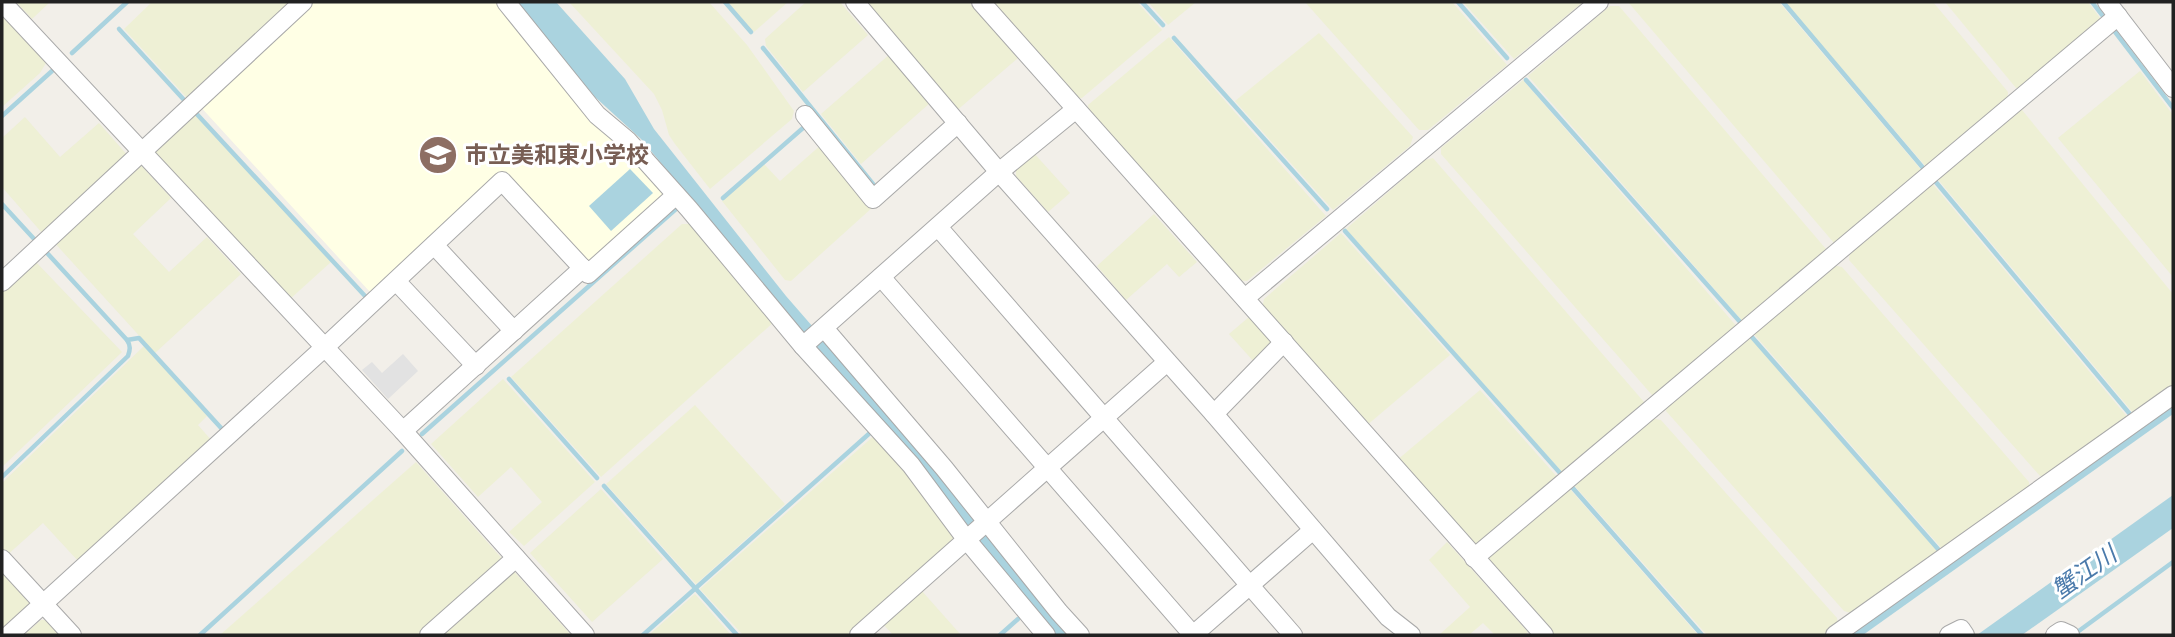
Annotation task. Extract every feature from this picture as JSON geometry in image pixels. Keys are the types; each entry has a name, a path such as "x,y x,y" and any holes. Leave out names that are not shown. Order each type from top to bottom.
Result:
{"street":[{"path":"2,2 403,431 585,635"},
{"path":"2,282 303,2"},
{"path":"506,2 597,115 628,141 911,465 1080,635"},
{"path":"855,2 999,173 1214,414 1388,617 1411,635"},
{"path":"981,2 1284,342 1539,634"},
{"path":"1245,298 1599,2"},
{"path":"1474,558 2112,9 2173,88"},
{"path":"804,345 999,173 1076,109"},
{"path":"805,115 873,199 958,123"},
{"path":"9,635 325,347 502,181 588,274 676,195"},
{"path":"938,227 1293,635"},
{"path":"435,244 514,331"},
{"path":"403,431 583,268"},
{"path":"881,277 1193,635 1313,530"},
{"path":"396,281 476,366"},
{"path":"822,329 944,468 976,530 1046,635"},
{"path":"1214,414 1284,342"},
{"path":"859,635 1167,362"},
{"path":"1835,635 2173,395"},
{"path":"429,635 516,558"},
{"path":"2,559 72,635"},
{"path":"1949,635 1961,629 1965,635"},
{"path":"2055,635 2061,631 2070,635"}],"shaded area":[{"path":"16,2 50,2 32,19"},
{"path":"152,2 292,2 188,99 124,29"},
{"name":"市立美和東小学校","path":"311,2 498,2 663,190 663,200 592,263 586,263 501,171 370,292 198,104"},
{"path":"569,2 709,2 747,45 794,111 792,119 710,189 669,135 654,94"},
{"path":"727,2 788,2 754,32"},
{"path":"806,2 840,2 868,35 803,92 766,46 765,39"},
{"path":"860,2 969,2 1018,58 955,112"},
{"path":"988,2 1137,2 1162,30 1082,98 1072,98"},
{"path":"1148,2 1196,2 1168,25"},
{"path":"1305,2 1452,2 1507,65 1428,130 1419,130"},
{"path":"1463,2 1583,2 1514,59"},
{"path":"1628,2 1779,2 1923,172 1841,243 1834,243"},
{"path":"1785,2 1933,2 2008,92 2007,101 1927,168"},
{"path":"1945,2 2088,2 2100,18 2099,25 2023,88 2016,88"},
{"path":"1610,6 1619,6 1826,249 1826,257 1745,324 1528,76"},
{"path":"2,14 46,63 40,73 2,107"},
{"path":"1319,33 1413,137 1410,146 1333,210 1235,101"},
{"path":"1169,37 1326,216 1247,281 1236,280 1089,114 1088,105"},
{"path":"890,54 931,102 861,164 821,114"},
{"path":"2140,71 2173,115 2173,277 2058,138"},
{"path":"1523,80 1739,329 1660,395 1652,395 1441,154 1441,148"},
{"path":"191,110 331,262 289,300 151,151"},
{"path":"2014,110 2022,110 2173,294 2173,388 2135,415 1936,177"},
{"path":"25,117 60,157 99,123 129,157 43,234 2,187 2,138"},
{"path":"822,144 873,207 791,281 785,280 722,201 764,164 780,181"},
{"path":"1032,151 1070,193 1048,212 1016,176 1016,166"},
{"path":"1433,158 1644,402 1643,409 1564,474 1346,229 1425,160"},
{"path":"137,161 171,198 133,234 169,272 207,237 241,274 155,353 52,240"},
{"path":"1931,182 2129,419 2045,476 2040,476 1849,260 1850,251"},
{"path":"1154,214 1197,262 1179,277 1167,264 1126,300 1097,266"},
{"path":"682,224 695,224 775,321 601,477 511,377"},
{"path":"1341,233 1450,355 1366,426 1262,309 1264,299"},
{"path":"35,261 122,352 2,467 2,292"},
{"path":"1832,265 1842,267 2029,482 2029,490 1944,551 1753,333"},
{"path":"1249,317 1271,345 1255,363 1229,334"},
{"path":"1749,336 1940,554 1854,614 1844,611 1666,411 1668,403"},
{"path":"144,346 207,416 198,425 212,441 79,562 43,523 5,557 2,553 2,483"},
{"path":"403,354 418,371 388,399 362,370 372,362 382,373"},
{"path":"503,379 595,482 524,546 509,532 542,502 511,467 478,497 431,444"},
{"path":"1480,390 1559,479 1482,545 1471,544 1396,461"},
{"path":"695,405 785,504 696,584 606,484"},
{"path":"1651,418 1661,420 1837,618 1838,627 1826,635 1707,635 1573,484"},
{"path":"876,434 956,534 954,539 847,635 743,635 700,589"},
{"path":"416,462 505,562 424,635 220,635"},
{"path":"1569,488 1698,635 1551,635 1488,565 1489,555"},
{"path":"601,489 663,559 592,622 530,553"},
{"path":"1447,542 1528,632 1524,635 1495,635 1483,623 1469,635 1439,635 1470,607 1429,560"},
{"path":"511,568 571,635 435,635"},
{"path":"2,571 29,600 30,607 2,633"},
{"path":"921,590 961,635 893,635 882,623"},
{"path":"695,594 731,635 649,635"},
{"path":"41,620 48,620 62,635 24,635"}],"water":[{"path":"516,2 556,2 625,79 654,129 786,296 940,473 1074,635 1055,635 641,139 595,97"},
{"path":"630,169 653,193 611,231 589,206"},
{"path":"2173,403 2173,414 1863,635 1847,635"},
{"name":"蟹江川","path":"2173,495 2173,528 2022,635 1977,635"}],"waterway":[{"path":"72,53 127,2"},
{"path":"725,2 751,32"},
{"path":"1142,2 1163,25"},
{"path":"1458,2 1507,58"},
{"path":"1783,2 1924,169"},
{"path":"2092,2 2102,15"},
{"path":"119,29 185,101"},
{"path":"2115,32 2173,108"},
{"path":"1174,38 1327,209"},
{"path":"763,48 873,184"},
{"path":"2,116 52,71"},
{"path":"1526,80 1741,323"},
{"path":"194,111 365,296"},
{"path":"723,198 803,128"},
{"path":"1935,181 2129,413"},
{"path":"2,204 35,240"},
{"path":"422,434 676,209"},
{"path":"1345,231 1560,473"},
{"path":"2,477 128,356 129,352 127,340 48,254"},
{"path":"1751,336 1938,549"},
{"path":"127,340 139,338 222,429"},
{"path":"509,379 597,478"},
{"path":"643,635 871,432"},
{"path":"200,635 402,451"},
{"path":"604,486 737,635"},
{"path":"1571,486 1702,635"},
{"path":"2076,633 2173,562"},
{"path":"1000,635 1018,619"}],"place":[{"name":"市立美和東小学校","path":"438,155"}]}
